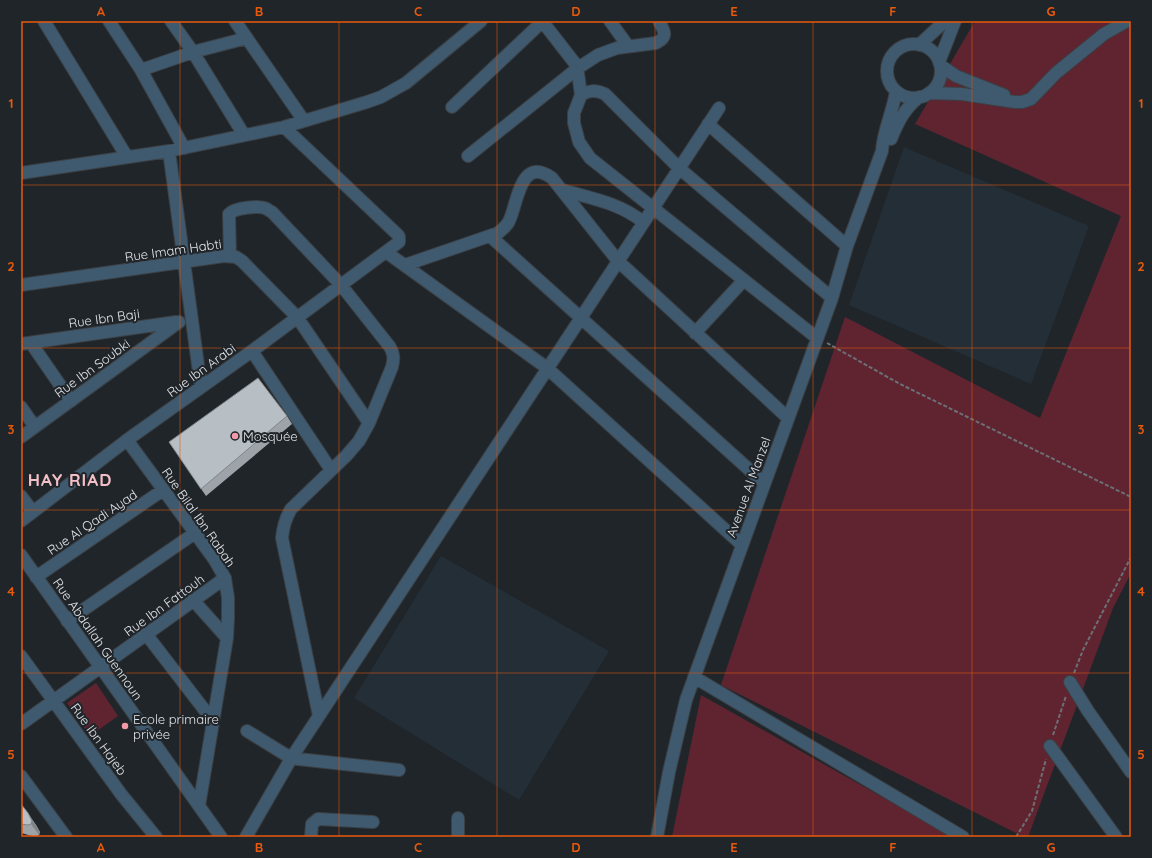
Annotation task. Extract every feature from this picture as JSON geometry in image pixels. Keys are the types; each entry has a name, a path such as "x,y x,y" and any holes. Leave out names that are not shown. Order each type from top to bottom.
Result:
{"street":[{"path":"44,21 127,157"},
{"path":"109,21 140,70 184,148"},
{"path":"171,21 193,52 244,135"},
{"path":"235,21 304,121"},
{"path":"21,173 184,148 284,127 367,102 394,91 412,79 481,21"},
{"path":"452,108 542,21 575,61 578,68 581,95 574,113 574,123 577,138 590,158 817,338"},
{"path":"610,21 628,46"},
{"path":"468,156 578,68 598,55 607,50 628,46 656,44 661,41 665,32 659,21"},
{"path":"919,45 944,21"},
{"path":"924,95 935,88 939,81 939,63 955,21"},
{"path":"1022,102 952,74 939,63 931,51 919,45 910,44 895,52 890,59 887,68 891,85 896,92 904,96 913,98 924,95 952,93 1008,102 1022,102 1031,99 1056,73 1104,34 1127,21"},
{"path":"140,70 193,52 247,38"},
{"path":"581,95 588,91 597,90 605,94 679,168 832,298"},
{"name":"Avenue Al Manzel","path":"657,837 668,772 686,700 832,298 847,246 882,151 883,140 896,92"},
{"name":"Avenue Al Manzel","path":"882,151 890,141 902,114 912,102 924,95"},
{"path":"246,837 292,757 580,317 719,108"},
{"path":"708,124 847,246"},
{"name":"Rue Ibn Arabi","path":"21,521 127,440 252,351 399,242 400,237 398,235 284,127"},
{"path":"169,151 201,387"},
{"path":"405,265 498,233 510,220 522,182 528,175 536,172 545,173 552,178 562,190 618,261 788,418"},
{"path":"562,190 623,208 643,222"},
{"path":"230,256 228,218 232,210 261,207 267,209 272,212 341,285 390,347 393,353 394,360 392,367 369,423 355,446 291,509 283,528 282,538 319,716"},
{"path":"490,236 764,483"},
{"path":"386,252 547,368 742,545"},
{"name":"Rue Imam Habti","path":"21,285 230,256 236,257 242,261 297,317 369,423"},
{"path":"695,333 744,280"},
{"name":"Rue Ibn Baji","path":"26,343 192,320"},
{"name":"Rue Ibn Soubki","path":"21,437 179,322"},
{"path":"26,343 70,401"},
{"path":"252,351 331,470"},
{"path":"21,406 35,427"},
{"name":"Rue Bilal Ibn Rabah","path":"127,440 220,568 225,578 228,598 227,638 199,806"},
{"name":"Rue Al Qadi Ayad","path":"36,577 163,490"},
{"path":"21,496 33,512"},
{"path":"67,620 194,533"},
{"name":"Rue Abdallah Guennoun","path":"21,555 221,837"},
{"name":"Rue Ibn Fattouh","path":"21,724 225,578"},
{"path":"194,600 227,638"},
{"path":"146,634 213,720"},
{"name":"Rue Ibn Hajeb","path":"21,656 121,794 156,837"},
{"path":"694,677 964,837"},
{"path":"1070,682 1088,711 1131,772"},
{"path":"247,731 292,757 304,760 399,770"},
{"path":"1050,746 1116,837"},
{"path":"21,776 66,837"},
{"path":"311,837 314,822 321,818 373,822"},
{"path":"458,818 458,837"}],"path":[{"path":"817,338 900,384 1131,497"}],"shaded area":[{"path":"975,21 1131,21 1131,573 1113,608 1028,837 1024,837 721,685 845,317 1040,418 1121,216 915,124"},
{"path":"904,147 1089,226 1031,384 849,305"},
{"path":"441,556 609,651 519,800 354,698"},
{"path":"96,683 118,716 90,736 67,703"},
{"path":"701,695 953,837 672,837"}],"building":[{"name":"Mosquée","path":"258,378 287,416 201,489 169,442"},
{"path":"21,804 32,821 31,824 21,824"}],"place":[{"name":"Mosquée","path":"235,436"},
{"name":"Ecole primaire privée","path":"125,726"}],"district":[{"name":"HAY RIAD","path":"70,480"}]}
